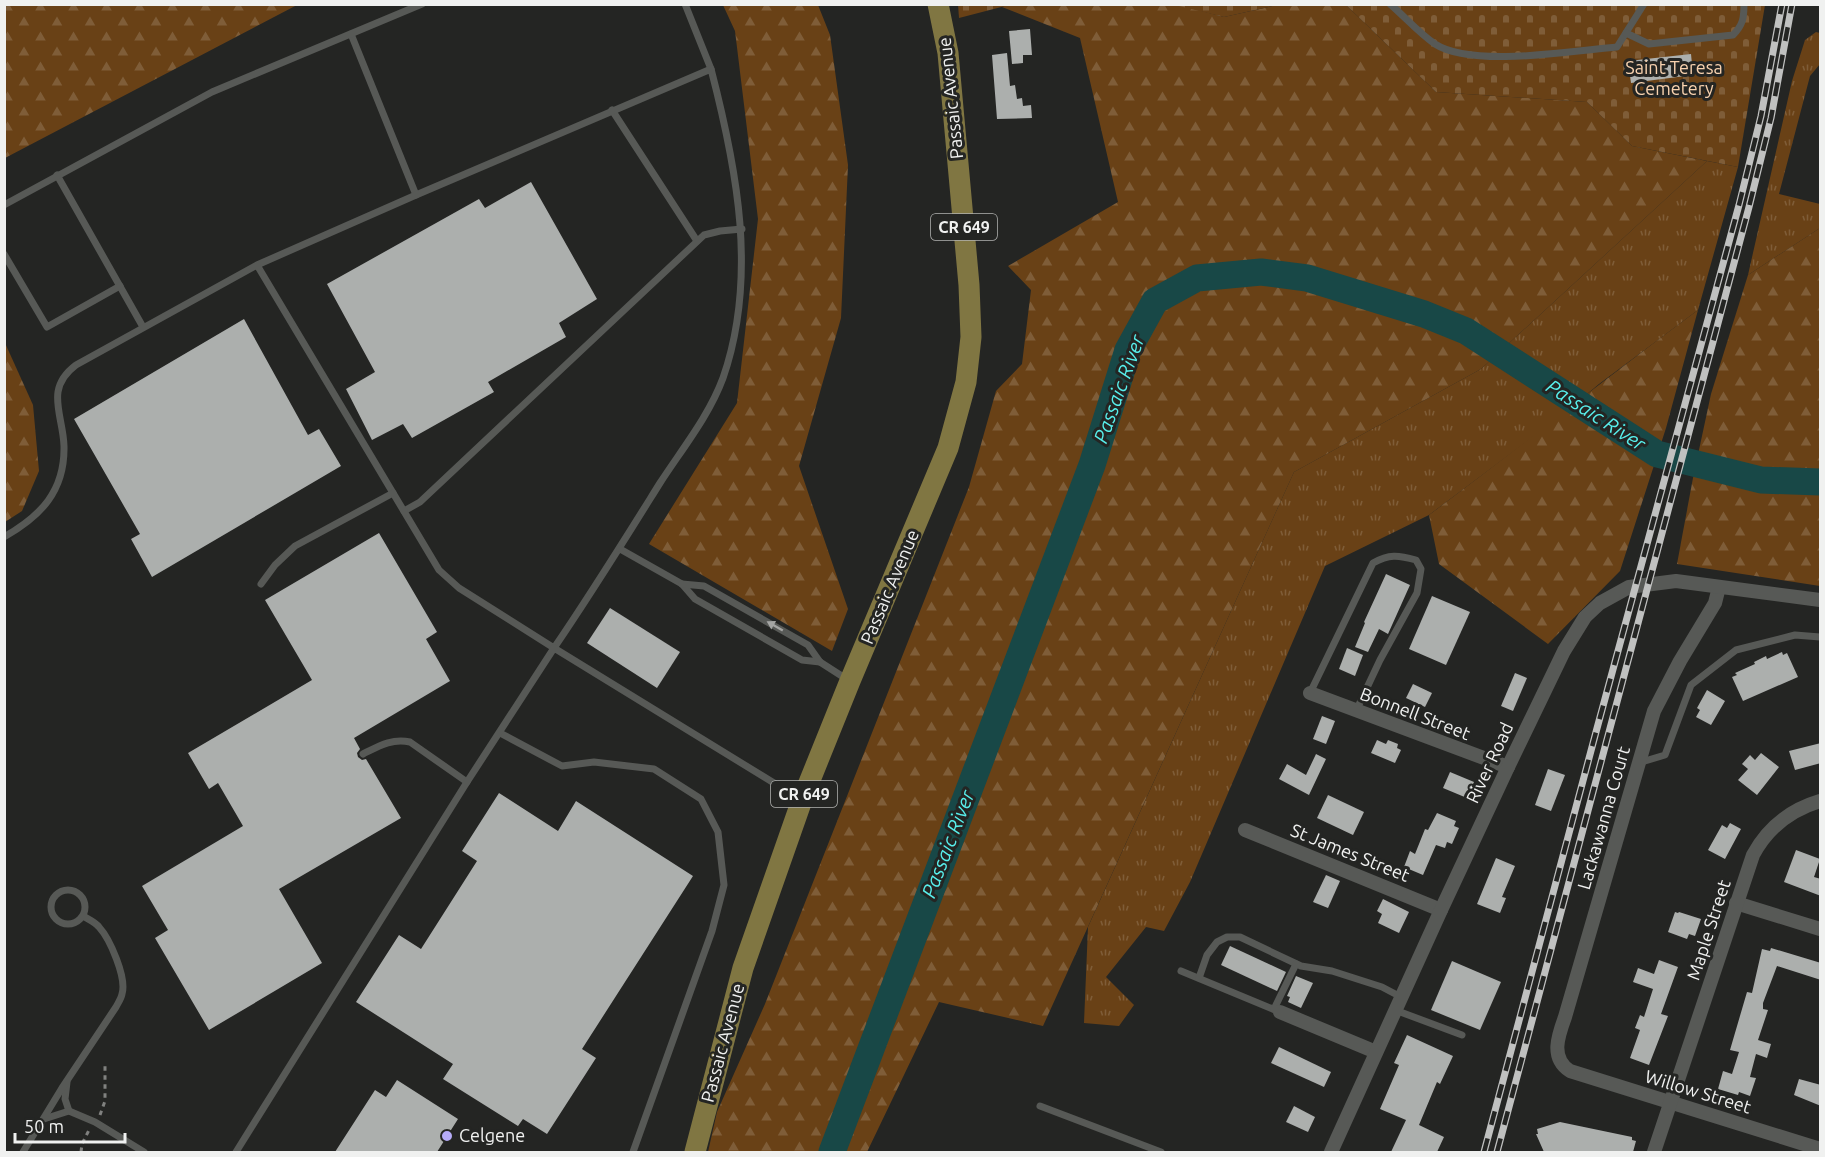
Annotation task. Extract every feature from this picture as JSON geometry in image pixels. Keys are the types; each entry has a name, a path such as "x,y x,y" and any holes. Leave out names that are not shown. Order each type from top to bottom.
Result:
{"main road":[{"name":"Passaic Avenue","path":"695,1152 740,978 802,800 948,448 966,382 971,337 969,285 948,52 938,4"}],"street":[{"name":"River Road","path":"1331,1152 1508,767 1573,633 1585,617 1600,603 1629,587 1676,581 1821,600"},
{"name":"Lackawanna Court","path":"1566,1068 1560,1062 1557,1039 1654,711 1714,603 1719,587"},
{"name":"Bonnell Street","path":"1310,693 1508,767"},
{"name":"Maple Street","path":"1654,1152 1753,855 1772,827 1787,814 1805,805 1821,801"},
{"name":"St James Street","path":"1245,830 1441,910"},
{"path":"1737,903 1821,929"},
{"path":"1277,1010 1376,1052"},
{"name":"Willow Street","path":"1566,1068 1821,1149"}],"lane":[{"path":"4,205 198,99 422,4"},
{"path":"236,1152 467,782 706,413 722,378 735,333 742,274 742,229 734,171 711,69 685,4"},
{"path":"1390,4 1436,44 1452,51 1501,58 1617,47 1644,4"},
{"path":"1626,33 1649,44 1733,34 1743,20 1744,4"},
{"path":"351,34 416,195"},
{"path":"4,537 34,517 43,508 62,471 64,444 57,397 59,384 65,373 143,327 257,266 416,195 711,69"},
{"path":"612,110 697,241"},
{"path":"57,175 143,327"},
{"path":"404,511 420,502 704,235 742,229"},
{"path":"4,254 47,327 120,286"},
{"path":"257,266 439,570 450,581 554,648 802,800"},
{"path":"261,584 275,565 295,546 393,493"},
{"path":"620,549 682,584 695,599 801,660 820,662"},
{"path":"1310,693 1373,562 1386,556 1416,560 1421,569 1418,593 1380,660 1356,711"},
{"path":"682,584 704,586 808,645 820,662 850,681"},
{"path":"1638,763 1665,755 1691,685 1736,651 1795,635 1821,637"},
{"path":"500,734 562,766 594,762 654,768 701,799 718,832 724,885 712,931 633,1152"},
{"path":"363,754 388,741 410,742 467,782"},
{"path":"65,890 76,891 84,899 83,916 69,924 58,921 51,906 55,896 65,890"},
{"path":"23,1152 67,1080 116,1008 123,993 124,981 119,965 104,934 98,926 83,916"},
{"path":"1199,978 1207,955 1217,942 1227,937 1240,937 1296,964 1332,971 1382,987 1401,997"},
{"path":"1181,971 1277,1010 1296,964"},
{"path":"1395,1010 1462,1035"},
{"path":"67,1080 65,1099 69,1112"},
{"path":"1040,1106 1161,1152"},
{"path":"44,1119 69,1112 94,1122 144,1152"}],"path":[{"path":"99,1115 105,1101 105,1064"},
{"path":"81,1152 82,1144 90,1129"}],"green space":[{"path":"5,4 297,4 297,5 5,158"},
{"path":"958,4 1009,4 1009,5 959,18"},
{"path":"1009,4 1175,4 1224,17 1277,5 1346,5 1436,92 1587,102 1632,146 1707,161 1481,369 1294,472 1043,1026 939,1002 867,1152 708,1152 717,1112 765,1004 969,487 996,391 1022,364 1031,290 1008,266 1118,202 1080,38 1002,7"},
{"path":"723,5 818,5 830,35 848,165 841,318 799,466 848,609 832,651 649,544 737,403 758,219 735,31"},
{"path":"1175,5 1277,5 1224,17"},
{"name":"Saint Teresa Cemetery","path":"1346,5 1765,5 1738,167 1632,146 1587,102 1436,92"},
{"path":"1816,32 1820,33 1820,64 1810,76 1779,194 1820,204 1820,228 1748,275 1792,81 1805,40"},
{"path":"1707,161 1738,167 1698,310 1429,515 1325,566 1190,882 1164,931 1146,927 1106,977 1134,1005 1119,1026 1084,1023 1088,927 1294,472 1481,369"},
{"path":"1820,228 1820,586 1677,564 1711,394 1748,275"},
{"path":"1698,310 1666,428 1620,571 1548,644 1439,564 1429,515"},
{"path":"5,343 33,405 39,471 22,511 5,522"}],"building":[{"path":"1030,29 1032,55 1023,55 1023,63 1012,64 1009,31"},
{"path":"1007,53 1010,86 1015,85 1017,99 1022,98 1023,106 1031,105 1032,118 997,119 992,55"},
{"path":"1691,54 1693,75 1631,83 1628,61"},
{"path":"531,182 597,299 559,323 566,337 488,382 494,392 412,438 403,424 372,440 346,389 375,372 327,284 479,199 485,208"},
{"path":"244,319 308,435 319,429 341,466 152,577 131,539 140,534 74,419"},
{"path":"379,533 437,632 426,639 450,681 354,738 360,749 357,753 358,757 362,760 366,759 401,818 279,889 322,963 209,1030 155,938 168,930 142,886 243,826 218,783 209,789 188,753 312,680 265,600"},
{"path":"1386,574 1410,585 1388,634 1379,629 1368,652 1355,647"},
{"path":"1432,596 1470,612 1446,665 1409,649"},
{"path":"610,608 680,652 657,688 587,643"},
{"path":"1347,648 1363,655 1355,676 1339,669"},
{"path":"1782,652 1783,655 1787,653 1798,677 1743,701 1732,677 1737,675 1735,673 1766,656 1767,659"},
{"path":"1515,673 1527,678 1513,711 1501,706"},
{"path":"1413,684 1432,693 1425,707 1406,698"},
{"path":"1707,690 1725,701 1711,725 1696,717 1700,710 1697,708"},
{"path":"1322,716 1335,721 1326,744 1313,739"},
{"path":"1377,740 1386,744 1388,740 1398,744 1397,748 1401,750 1395,763 1371,753"},
{"path":"1821,743 1821,763 1795,770 1789,751"},
{"path":"1761,753 1779,767 1757,795 1738,780 1748,769 1742,764 1750,755 1755,760"},
{"path":"1316,754 1326,759 1309,795 1279,779 1287,764 1306,775"},
{"path":"1548,769 1565,775 1551,811 1535,805"},
{"path":"1450,772 1474,782 1467,798 1443,788"},
{"path":"499,793 558,831 576,801 693,876 582,1049 596,1058 547,1134 523,1119 518,1126 443,1079 453,1064 356,1002 399,935 421,949 477,861 462,851"},
{"path":"1328,795 1364,812 1353,835 1317,818"},
{"path":"1437,813 1456,821 1454,826 1459,828 1452,844 1447,842 1445,848 1436,845 1423,875 1404,867 1410,851 1415,854 1425,829 1428,830"},
{"path":"1730,823 1741,829 1725,859 1708,850 1722,825 1727,828"},
{"path":"1796,850 1820,859 1814,877 1821,879 1821,896 1784,882"},
{"path":"1496,858 1515,866 1502,897 1506,898 1500,913 1477,904"},
{"path":"1326,875 1340,881 1328,908 1313,902"},
{"path":"1383,899 1409,912 1399,933 1378,923 1382,914 1377,911"},
{"path":"1675,912 1701,919 1695,936 1689,934 1687,939 1668,932"},
{"path":"1230,946 1286,972 1277,991 1221,965"},
{"path":"1771,948 1821,963 1821,980 1777,966 1763,1003 1763,1009 1768,1010 1758,1040 1771,1044 1767,1058 1756,1054 1750,1077 1756,1078 1750,1096 1739,1092 1738,1095 1718,1089 1723,1071 1732,1074 1739,1052 1730,1050 1747,992 1752,993 1762,949 1770,951"},
{"path":"1659,960 1678,967 1661,1014 1668,1016 1649,1065 1630,1058 1640,1030 1635,1028 1640,1015 1644,1017 1653,989 1633,982 1638,968 1654,974"},
{"path":"1452,961 1501,982 1480,1030 1431,1010"},
{"path":"1296,976 1313,983 1301,1008 1288,1002 1290,997 1287,996"},
{"path":"1407,1035 1453,1056 1440,1084 1437,1082 1419,1125 1444,1137 1437,1152 1391,1152 1406,1120 1380,1109 1399,1065 1394,1063"},
{"path":"1279,1047 1331,1072 1324,1087 1271,1063"},
{"path":"1799,1079 1821,1085 1821,1106 1794,1095"},
{"path":"397,1080 458,1119 437,1152 335,1152 375,1090 386,1097"},
{"path":"1294,1106 1315,1117 1308,1132 1286,1122"},
{"path":"1560,1122 1632,1137 1632,1140 1636,1141 1633,1152 1544,1152 1536,1134 1538,1134 1537,1129"}],"waterway":[{"name":"Passaic River","path":"832,1152 1092,465 1128,350 1155,301 1197,278 1261,272 1307,278 1424,314 1466,331 1657,454 1761,480 1820,482"}],"railway":[{"path":"1484,1152 1739,205 1761,116 1782,4"},
{"path":"1497,1152 1749,207 1771,118 1792,4"}],"place":[{"name":"Celgene","path":"447,1136"}]}
